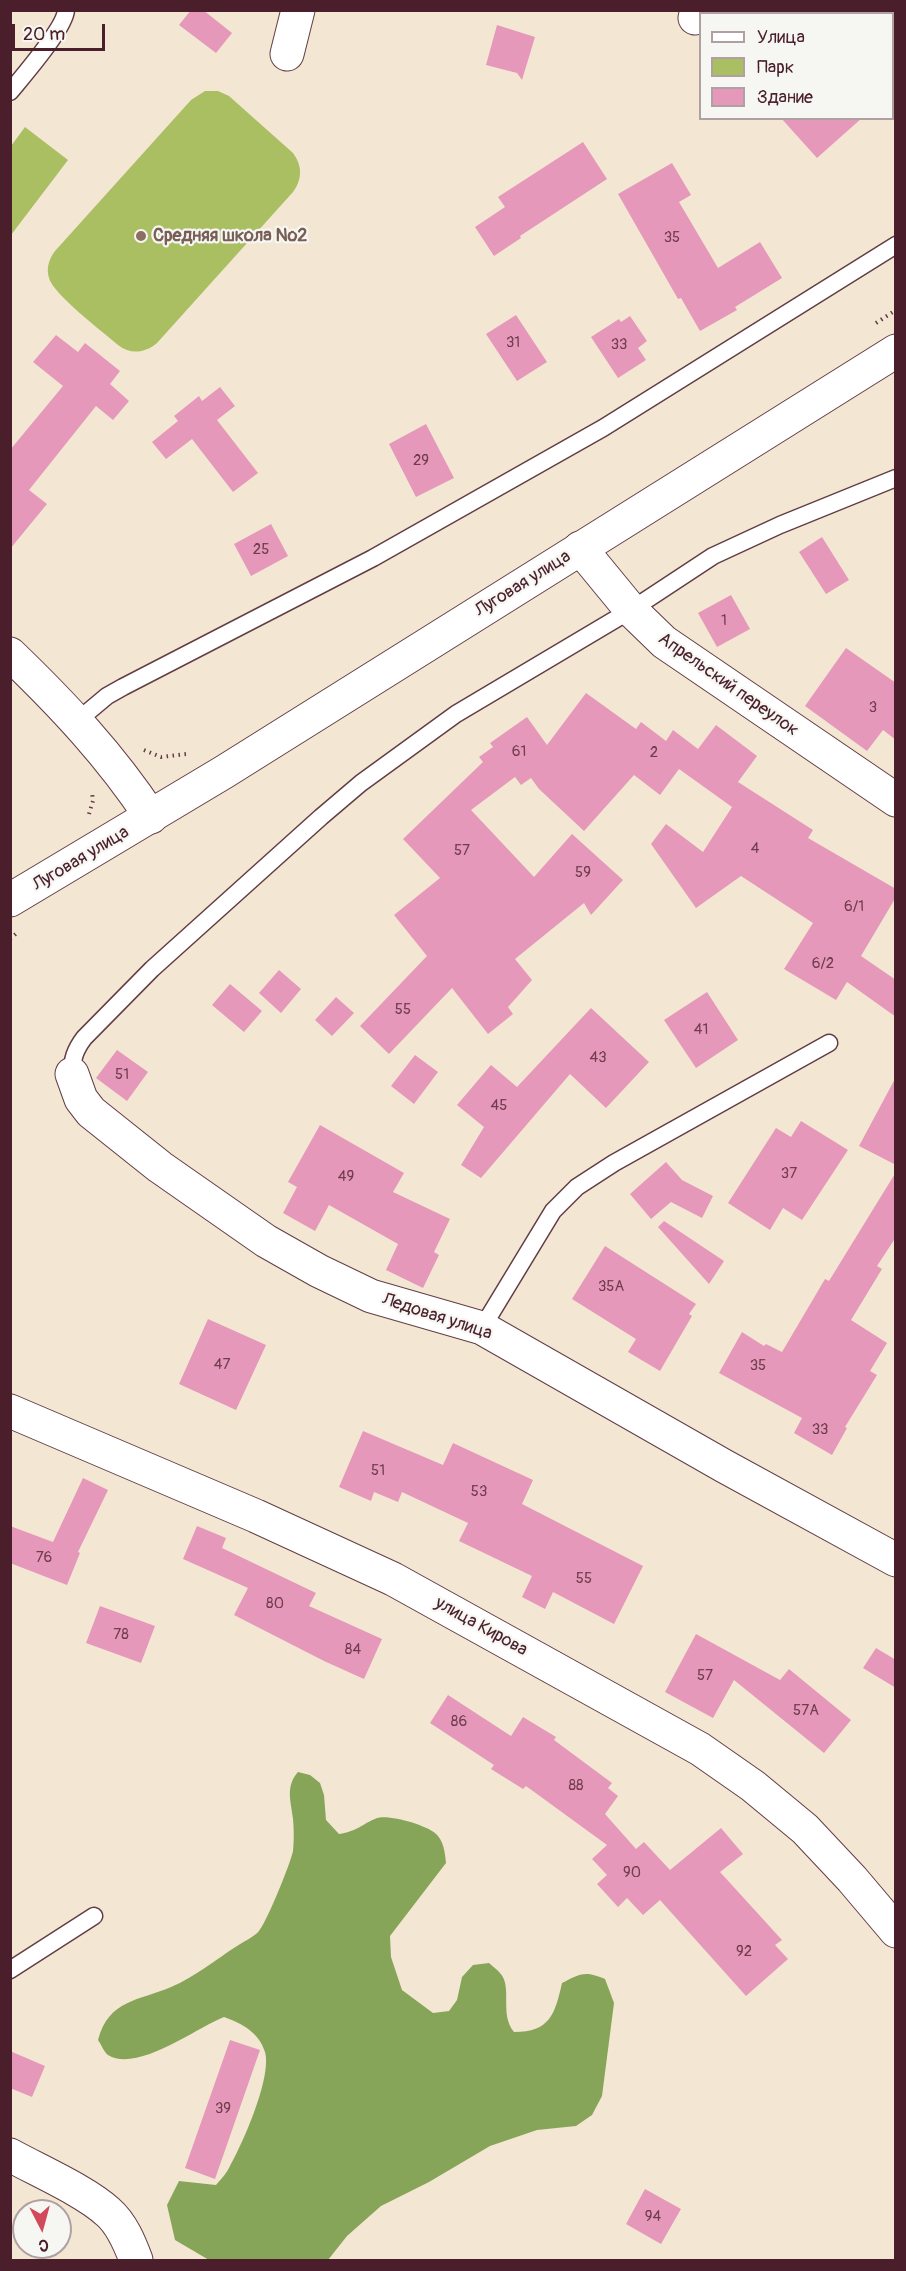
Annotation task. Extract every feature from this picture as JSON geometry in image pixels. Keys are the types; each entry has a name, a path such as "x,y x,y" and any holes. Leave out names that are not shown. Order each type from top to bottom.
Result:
{"street":[{"path":"287,54 298,10"},
{"name":"Луговая улица","path":"10,900 151,817 896,351"},
{"name":"Апрельский переулок","path":"580,548 631,610 664,642 896,800"},
{"name":"Луговая улица","path":"10,654 76,722 127,780 151,817"},
{"name":"Ледовая улица","path":"72,1074 81,1099 91,1112 160,1167 266,1241 319,1271 371,1296 482,1328 734,1472 896,1560"},
{"name":"улица Кирова","path":"10,1411 256,1516 393,1579 700,1749 753,1786 805,1829 896,1931"},
{"path":"10,2155 110,2212 125,2234 136,2260"}],"lane":[{"path":"10,92 56,33 66,17 66,10"},
{"path":"76,722 107,696 123,687 373,558 603,428 896,245"},
{"path":"72,1074 72,1061 76,1048 145,977 251,878 361,783 456,714 631,610 713,556 780,525 896,478"},
{"path":"482,1328 553,1210 577,1186 829,1043"},
{"path":"10,1970 94,1916"}],"path":[{"path":"866,329 896,310"},
{"path":"140,747 161,757 183,756 191,752"},
{"path":"87,818 93,801 89,784"}],"green space":[{"path":"205,91 218,91 229,96 293,153 300,168 298,183 293,192 157,343 143,351 128,350 118,345 79,313 52,285 48,271 51,257 191,100"},
{"path":"25,127 68,160 11,235 11,146"},
{"path":"298,1772 310,1775 320,1783 324,1795 326,1820 339,1834 383,1817 407,1821 424,1827 440,1839 444,1847 446,1863 390,1936 391,1957 402,1990 433,2013 449,2011 457,2000 462,1977 473,1965 489,1963 504,1979 507,2017 514,2032 536,2029 549,2019 557,2004 562,1983 584,1974 605,1979 614,2003 602,2096 592,2115 576,2126 537,2130 490,2146 429,2182 381,2206 347,2236 328,2260 209,2260 175,2240 167,2205 179,2181 216,2185 229,2169 249,2126 260,2093 266,2063 262,2045 249,2029 224,2017 166,2047 134,2058 120,2059 108,2055 98,2040 103,2027 117,2009 188,1978 259,1931 278,1892 293,1851 294,1827 290,1789"}],"building":[{"path":"191,10 203,10 232,33 216,53 179,25"},
{"path":"497,25 535,37 522,80 517,73 486,65"},
{"path":"783,120 860,120 817,158"},
{"path":"583,142 607,179 520,236 521,238 494,256 475,227 505,207 498,197"},
{"path":"672,163 691,195 679,202 718,268 760,242 782,278 735,307 737,310 700,331 681,298 678,299 618,194"},
{"path":"516,315 547,362 517,381 486,334"},
{"path":"630,316 647,341 638,348 646,360 618,378 591,337 619,319 621,322"},
{"path":"56,335 78,352 85,343 120,371 110,384 129,401 113,420 96,406 29,490 47,504 10,549 10,450 63,386 33,362"},
{"path":"220,387 235,406 217,420 258,473 233,492 192,439 166,459 152,442 178,421 174,416 199,396 202,401"},
{"path":"426,424 454,478 416,497 389,444"},
{"path":"271,524 288,556 251,576 234,544"},
{"path":"822,537 849,580 826,594 799,552"},
{"path":"731,595 750,629 717,647 698,613"},
{"path":"846,648 896,683 896,740 883,730 867,751 805,706"},
{"path":"586,693 636,729 641,722 666,741 673,730 698,749 716,725 757,756 738,782 813,830 808,838 896,889 896,897 861,956 896,980 896,1017 847,982 836,1000 784,969 813,923 741,876 696,908 651,844 666,824 703,852 732,807 679,769 660,795 634,775 584,831 539,789 531,778 521,785 515,777 471,810 534,877 572,834 623,880 591,915 584,903 515,959 532,980 508,1007 513,1014 488,1034 452,988 389,1054 360,1026 427,956 394,915 440,878 403,839 483,762 479,757 493,747 490,743 527,717 547,745"},
{"path":"279,970 301,989 281,1013 259,993"},
{"path":"230,984 262,1011 244,1032 212,1005"},
{"path":"707,992 738,1040 696,1068 664,1020"},
{"path":"336,997 354,1013 332,1036 315,1020"},
{"path":"591,1008 649,1062 606,1108 570,1074 481,1178 461,1165 484,1127 457,1105 491,1065 517,1087"},
{"path":"117,1050 148,1072 127,1101 96,1078"},
{"path":"415,1055 438,1072 414,1104 391,1086"},
{"path":"896,1077 896,1165 859,1146"},
{"path":"801,1121 848,1150 802,1220 783,1208 770,1230 728,1203 776,1128 791,1137"},
{"path":"320,1125 404,1173 393,1192 450,1219 434,1252 439,1255 423,1288 386,1270 398,1244 329,1205 315,1231 283,1213 297,1187 288,1182"},
{"path":"666,1162 682,1180 713,1196 702,1218 671,1202 651,1219 630,1194"},
{"path":"896,1172 896,1237 877,1266 882,1269 851,1320 887,1343 870,1371 877,1375 845,1427 847,1428 832,1455 794,1433 802,1418 719,1373 742,1332 764,1346 766,1344 782,1352 825,1279 829,1281"},
{"path":"664,1221 724,1261 709,1284 658,1227"},
{"path":"605,1246 696,1304 689,1314 692,1316 660,1371 628,1352 636,1339 572,1299"},
{"path":"208,1319 266,1345 236,1410 179,1384"},
{"path":"363,1431 443,1465 453,1443 533,1480 522,1504 643,1566 614,1624 553,1592 545,1609 522,1597 532,1576 459,1541 468,1523 402,1492 398,1502 374,1492 371,1501 339,1487"},
{"path":"83,1478 108,1490 78,1552 80,1553 67,1585 10,1563 10,1526 53,1542"},
{"path":"197,1526 226,1538 222,1548 316,1593 309,1606 382,1639 364,1679 234,1615 248,1588 183,1559"},
{"path":"100,1606 155,1626 141,1663 86,1643"},
{"path":"696,1634 780,1680 789,1669 851,1720 824,1753 734,1680 713,1718 665,1692"},
{"path":"876,1648 896,1660 896,1688 863,1668"},
{"path":"448,1695 511,1736 523,1717 556,1737 554,1740 612,1783 608,1788 618,1796 605,1814 636,1849 644,1842 670,1870 721,1828 743,1854 720,1872 782,1940 775,1945 788,1959 746,1996 660,1900 643,1915 627,1898 618,1907 597,1884 607,1875 592,1859 607,1845 526,1786 523,1789 491,1769 494,1765 430,1723"},
{"path":"230,2040 260,2050 215,2179 185,2168"},
{"path":"10,2051 45,2066 32,2097 10,2088"},
{"path":"645,2189 681,2209 661,2244 626,2224"}],"place":[{"name":"Средняя школа №2","path":"141,236"}]}
